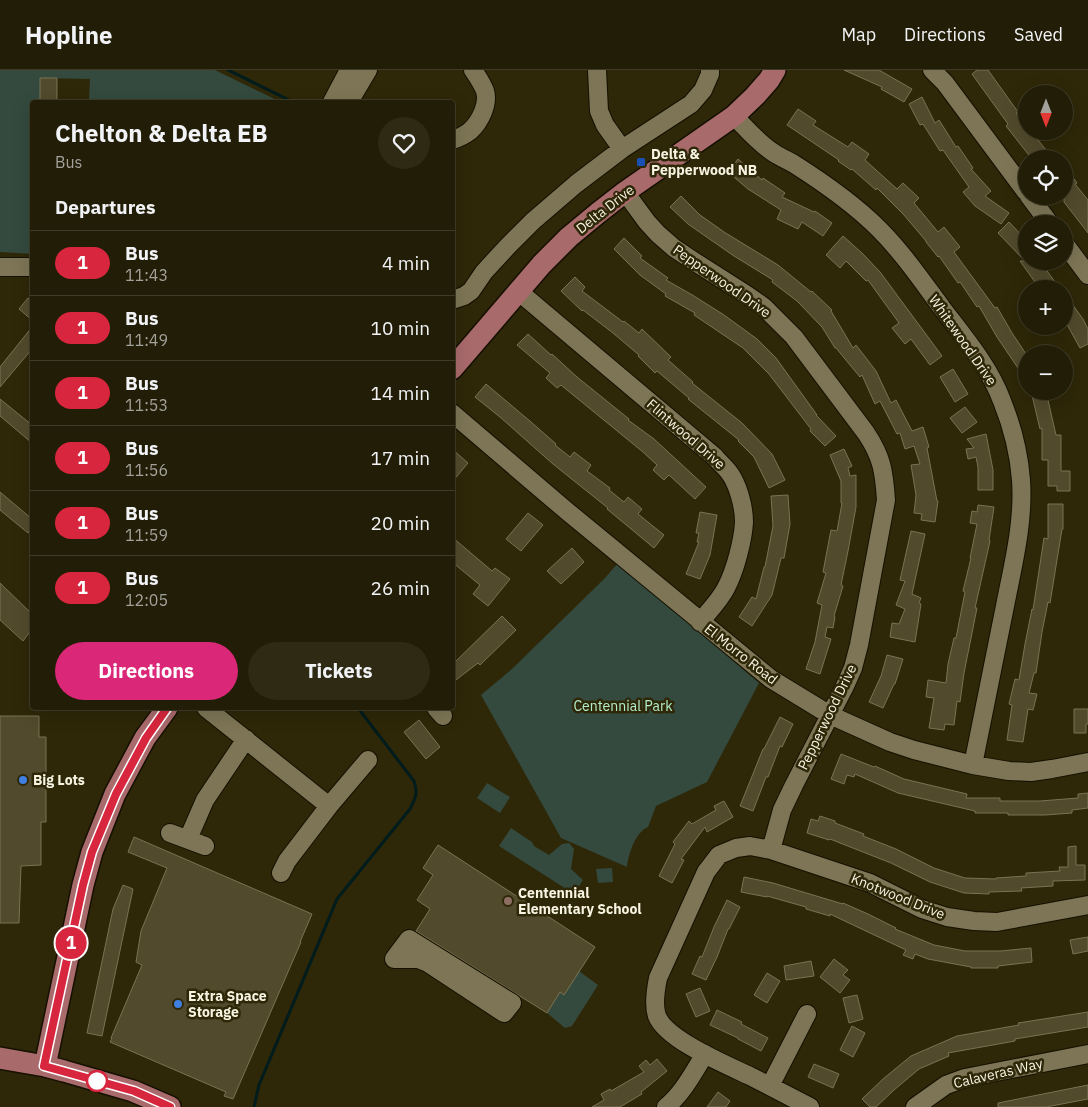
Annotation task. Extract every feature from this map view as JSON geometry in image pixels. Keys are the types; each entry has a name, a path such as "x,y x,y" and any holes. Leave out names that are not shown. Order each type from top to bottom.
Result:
{"main road":[{"name":"Delta Drive","path":"455,365 542,264 569,238 625,192 734,116 755,96 775,70"},
{"path":"44,1066 83,885 92,852 116,794 146,738 166,710"},
{"path":"0,1058 44,1066 134,1091 170,1107"}],"street":[{"path":"455,140 471,131 485,107 486,93 480,80 472,70"},
{"path":"597,70 599,111 605,125 622,149"},
{"path":"455,299 471,291 484,272 507,247 533,221 576,184 622,149 691,104 703,90 710,70"},
{"path":"932,70 945,83 1018,181"},
{"path":"334,100 360,71"},
{"path":"350,100 360,71"},
{"name":"Whitewood Drive","path":"734,116 756,139 773,152 822,182 861,212 880,230 896,247 972,348 990,374 1002,400 1011,425 1018,456 1021,502 1014,558 973,764"},
{"name":"Pepperwood Drive","path":"625,192 658,234 686,256 764,307 794,336 866,433 881,461 886,500 853,668 782,810 771,850"},
{"path":"1073,255 1088,275"},
{"path":"0,267 30,267"},
{"name":"Flintwood Drive","path":"518,291 715,457 729,472 741,500 744,521 740,548 726,589 700,622"},
{"name":"El Morro Road","path":"455,416 771,680 830,715 890,742 914,750 1009,771 1031,772 1088,762"},
{"path":"208,710 329,806"},
{"path":"188,839 205,800 246,740"},
{"path":"281,873 287,861 329,806 368,760"},
{"path":"170,833 205,846"},
{"path":"771,850 750,846 736,848 719,855 706,872 658,978 656,989 657,1015 666,1028 678,1038 705,1054 810,1107"},
{"name":"Knotwood Drive","path":"771,850 870,883 922,909 947,917 997,922 1088,905"},
{"path":"409,938 512,1003 504,1013 428,963 418,959 394,959 409,938"},
{"path":"770,1086 807,1014"},
{"path":"666,1107 684,1088 705,1054"},
{"name":"Calaveras Way","path":"915,1107 946,1085 965,1078 1088,1054"}],"green space":[{"path":"0,70 215,70 277,100 89,100 90,79 41,78 40,100 30,100 30,254 0,252"},
{"name":"Centennial Park","path":"618,563 759,683 707,782 656,806 648,827 640,833 633,844 627,867 561,838 481,695 512,669"},
{"path":"487,783 510,797 500,813 477,798"},
{"path":"511,828 549,855 562,844 569,843 574,849 571,869 583,880 574,894 499,846"},
{"path":"612,868 613,882 598,883 596,869"},
{"path":"579,971 598,985 572,1026 565,1028 547,1013 560,992"}],"building":[{"path":"844,70 879,70 912,89 904,102 881,89 882,87"},
{"path":"977,70 988,70 1018,112 1016,113 1018,115 1018,140 1038,140 1046,150 1025,150 1006,126 1008,124 972,74"},
{"path":"40,78 57,78 57,100 40,100"},
{"path":"922,97 935,123 939,120 956,147 958,146 973,168 971,169 991,191 985,196 1009,213 1001,224 975,206 963,192 969,187 943,150 940,151 923,124 920,125 909,104"},
{"path":"798,109 816,121 813,125 848,147 852,142 869,154 865,160 897,189 903,183 919,198 914,203 938,232 944,227 960,247 954,252 995,308 997,307 1020,345 1018,345 1018,368 979,306 977,307 960,282 958,283 939,256 904,215 877,188 876,190 852,169 787,125"},
{"path":"738,159 762,180 763,178 785,193 782,197 815,211 832,223 823,236 802,222 798,229 777,219 781,210 748,189 728,172"},
{"path":"1073,178 1077,183 1075,184 1088,200 1088,233 1066,205 1073,205"},
{"path":"681,196 700,215 778,265 812,291 832,310 853,348 856,345 876,371 891,403 896,400 912,431 923,427 929,447 927,448 938,501 935,522 921,520 922,514 914,513 916,495 911,465 920,464 914,446 905,449 900,433 897,434 880,401 875,404 862,375 860,377 835,348 822,327 797,301 772,282 773,280 688,224 670,207"},
{"path":"1009,222 1018,232 1018,254 998,233"},
{"path":"843,236 880,272 942,356 930,365 911,339 905,344 892,328 899,323 868,280 866,281 846,261 840,268 826,255"},
{"path":"624,238 642,256 640,258 668,278 666,280 724,315 757,339 776,358 816,415 836,436 825,446 810,431 811,429 769,374 743,348 694,315 695,313 665,296 666,294 640,275 614,249"},
{"path":"1026,270 1046,270 1054,280 1034,280"},
{"path":"575,277 585,287 582,291 639,333 642,329 671,357 668,360 692,383 742,423 772,454 785,480 769,488 754,457 739,440 657,371 655,373 639,355 613,333 582,311 561,291"},
{"path":"28,298 30,300 30,318 19,309"},
{"path":"1073,305 1088,329 1088,344 1080,348 1073,335"},
{"path":"30,330 30,351 0,387 0,367"},
{"path":"528,334 628,420 654,439 706,487 695,499 669,475 664,480 653,470 657,465 643,452 561,385 557,388 546,378 550,373 517,345"},
{"path":"953,369 968,394 955,402 940,377"},
{"path":"486,384 570,457 574,452 591,465 587,471 610,488 609,490 624,502 628,497 642,509 638,514 664,535 654,548 475,397"},
{"path":"0,399 30,423 30,441 0,416"},
{"path":"1033,400 1048,400 1056,435 1061,435 1061,471 1070,471 1070,491 1057,491 1057,486 1048,486 1048,460 1042,460 1042,428 1040,429"},
{"path":"965,407 977,422 962,433 950,418"},
{"path":"986,434 993,470 993,490 978,490 976,457 968,459 966,449 974,448 967,439"},
{"path":"844,449 852,466 848,468 850,476 856,475 856,507 841,585 843,586 834,616 833,628 827,627 825,637 831,639 820,674 806,669 815,642 822,605 817,603 826,573 823,572 831,530 837,531 842,503 841,481 830,455"},
{"path":"455,452 468,463 455,478"},
{"path":"0,492 30,517 30,530 28,533 0,510"},
{"path":"788,495 790,524 784,558 781,558 772,595 752,626 739,617 752,597 756,599 765,567 773,526 771,496"},
{"path":"1048,504 1063,504 1063,529 1050,603 1048,602 1042,632 1036,673 1034,673 1029,693 1037,694 1033,710 1028,709 1023,742 1007,740 1012,705 1009,704 1015,679 1019,680 1033,610 1044,538 1048,539"},
{"path":"978,505 994,507 990,541 975,608 977,608 960,702 957,701 954,725 945,724 944,730 929,728 934,698 926,697 928,680 946,683 948,664 954,638 956,638 965,592 963,591 977,524 970,523 972,511 977,512"},
{"path":"700,512 717,515 710,555 700,579 686,574 699,542 697,542 699,533 696,533"},
{"path":"528,513 543,525 521,551 506,539"},
{"path":"911,531 925,534 912,594 921,598 915,642 890,637 892,623 899,624 905,609 896,605 905,581 900,580"},
{"path":"455,540 492,571 495,568 510,579 488,606 473,594 480,585 455,564"},
{"path":"572,548 584,562 561,584 547,571"},
{"path":"0,583 30,612 30,632 23,641 0,620"},
{"path":"502,616 516,630 480,665 478,663 455,681 455,662"},
{"path":"887,655 903,659 895,684 883,708 869,702 881,676"},
{"path":"1074,709 1088,709 1086,733 1074,733"},
{"name":"Big Lots","path":"0,716 39,716 39,737 46,737 46,822 41,822 41,865 21,866 19,923 0,923"},
{"path":"780,717 793,724 782,747 780,746 753,811 740,806 763,749"},
{"path":"419,720 440,747 426,759 404,732"},
{"path":"841,754 904,779 967,794 966,798 1000,798 1000,801 1040,801 1078,798 1078,794 1088,793 1088,808 1072,810 1072,813 1045,815 975,813 975,811 898,793 855,774 854,777 847,775 844,784 831,779"},
{"path":"724,801 733,817 707,832 705,827 681,859 684,860 672,883 659,876 675,844 673,842 689,821 692,824 716,810 714,806"},
{"path":"820,816 864,834 863,836 896,849 934,868 965,878 996,879 1026,876 1026,873 1060,871 1059,867 1068,867 1068,847 1076,846 1076,865 1085,865 1085,880 1053,881 1053,886 1021,888 1022,891 989,892 989,894 964,893 930,882 891,863 830,839 807,833 811,819 818,821"},
{"path":"134,837 312,914 233,1099 224,1096 226,1092 110,1042 142,965 136,962 141,931 167,868 128,852"},
{"path":"438,845 595,947 564,995 560,992 547,1013 416,931 430,909 417,900 433,875 423,868"},
{"path":"744,877 773,883 843,903 895,929 934,945 965,951 1001,951 1031,948 1032,962 998,966 998,968 971,968 928,959 915,954 913,959 903,955 906,950 830,914 830,916 767,896 741,892"},
{"path":"123,885 133,889 102,1036 87,1033 113,909"},
{"path":"727,900 740,907 728,929 706,980 692,974 700,956 702,957"},
{"path":"1088,937 1088,951 1073,954 1070,940"},
{"path":"834,959 848,970 843,975 850,980 840,993 820,977"},
{"path":"811,961 814,976 786,980 784,966"},
{"path":"767,973 780,981 767,1003 754,995"},
{"path":"700,988 710,1011 696,1017 686,994"},
{"path":"857,995 863,1019 849,1023 843,998"},
{"path":"717,1010 742,1022 741,1024 768,1038 761,1051 710,1025"},
{"path":"1088,1012 1088,1027 1015,1039 1015,1041 948,1053 949,1056 919,1069 876,1107 870,1107 862,1099 911,1056 957,1036 1019,1025 1018,1023"},
{"path":"852,1026 865,1033 853,1057 840,1050"},
{"path":"657,1059 667,1071 641,1092 642,1094 620,1107 592,1107 604,1100 601,1094 610,1089 611,1091 644,1072 639,1066 646,1060 650,1065"},
{"path":"814,1064 839,1074 833,1088 808,1077"},
{"path":"1088,1085 1088,1099 1046,1107 998,1107 998,1103"},
{"path":"718,1092 730,1101 726,1107 707,1107"}],"waterway":[{"path":"228,70 289,100"},
{"path":"254,1107 259,1085 337,899 410,809 416,795 414,781 360,710"}],"bus line":[{"name":"1","path":"166,710 146,738 116,794 92,852 83,885 44,1066 134,1091 170,1107"}],"place":[{"name":"Delta & Pepperwood NB","path":"641,162"},
{"name":"Big Lots","path":"23,780"},
{"name":"Centennial Elementary School","path":"508,901"},
{"name":"Extra Space Storage","path":"178,1004"}]}
